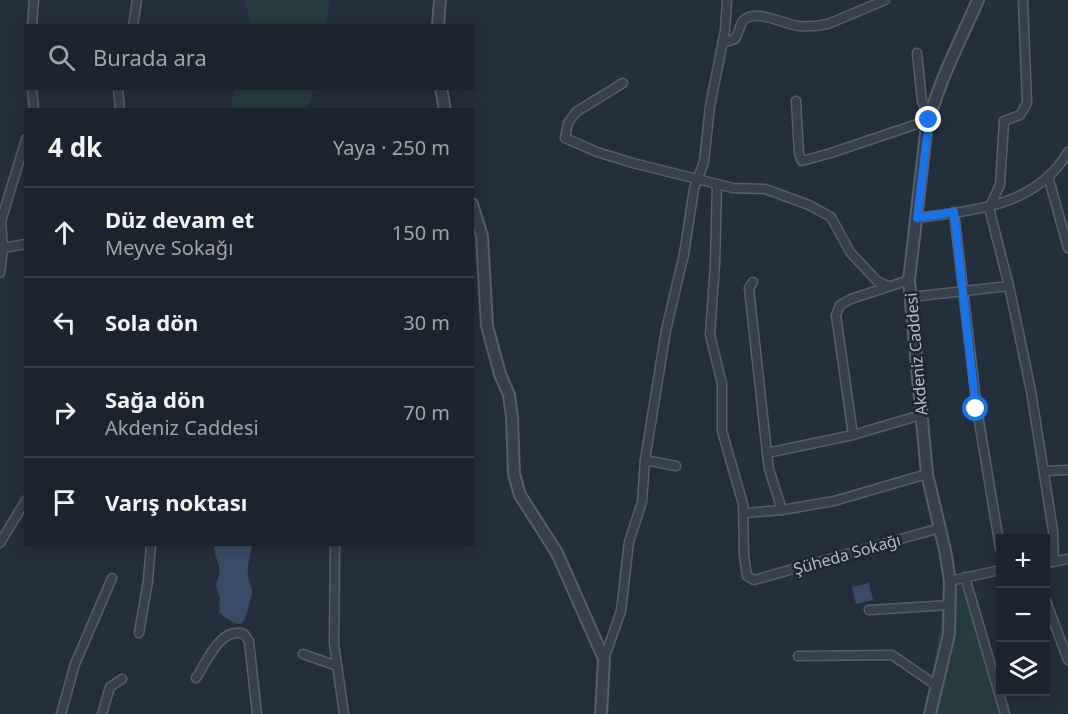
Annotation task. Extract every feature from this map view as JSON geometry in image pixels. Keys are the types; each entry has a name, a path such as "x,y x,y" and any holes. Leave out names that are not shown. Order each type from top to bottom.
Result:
{"street":[{"path":"32,24 34,0"},
{"path":"133,24 137,0"},
{"path":"438,24 440,0"},
{"path":"601,714 604,659 621,611 629,542 642,502 645,460 666,330 684,254 694,189 704,162 710,106 723,40 727,0"},
{"path":"723,40 735,39 742,22 748,17 762,16 797,26 818,26 885,0"},
{"name":"Akdeniz Caddesi","path":"930,714 950,634 950,581 927,474 909,280 929,120 940,83 978,0"},
{"path":"1023,0 1027,103 1020,115 1005,121 1000,185 989,208 1009,286 1031,391 1053,531 1050,562 1068,559"},
{"path":"796,101 799,154 802,161 929,120 922,101 917,53"},
{"path":"623,83 576,112 568,123 565,138 597,152 733,188 765,189 809,205 831,217 850,252 877,281 888,286"},
{"path":"32,90 34,108"},
{"path":"118,90 120,108"},
{"path":"441,90 445,108"},
{"path":"0,273 3,248 1,221 24,146"},
{"path":"917,218 989,208 1038,186 1061,164 1068,152"},
{"path":"1048,176 1068,248"},
{"path":"717,184 710,335 722,384 722,431 745,513 782,510 834,501 927,474"},
{"path":"474,210 482,236 487,326 500,374 509,395 512,417 513,474 520,495 557,553 604,659"},
{"path":"954,212 976,409 998,534"},
{"path":"3,248 24,244"},
{"path":"854,435 836,315 840,305 851,299 909,280"},
{"path":"753,282 749,288 767,453 782,510"},
{"path":"911,297 1009,286"},
{"path":"767,453 854,435 921,415"},
{"path":"645,460 676,466"},
{"path":"1044,471 1068,470"},
{"path":"0,543 24,503"},
{"name":"Şüheda Sokağı","path":"745,513 746,574 749,579 754,580 940,528"},
{"path":"139,633 148,581 151,546"},
{"path":"335,546 333,624 344,714"},
{"path":"950,581 996,571"},
{"path":"965,577 1005,714"},
{"path":"61,714 75,664 112,578"},
{"path":"869,609 950,605"},
{"path":"1050,611 1068,660"},
{"path":"196,678 225,636 234,632 244,634 249,641 254,667 257,714"},
{"path":"303,654 337,666"},
{"path":"798,656 892,656 937,686"},
{"path":"102,714 110,687 122,679"}],"green space":[{"path":"245,0 330,0 326,24 251,24"},
{"path":"235,90 314,90 310,101 304,108 230,108"},
{"path":"964,580 996,682 996,696 1000,696 1006,714 925,714 945,596"}],"water":[{"path":"214,546 252,546 248,579 252,594 247,613 239,624 219,612 220,600 216,584 219,568"},
{"path":"869,583 873,600 856,604 852,587"}],"route":[{"path":"929,120 917,218 954,212 976,409"}]}
